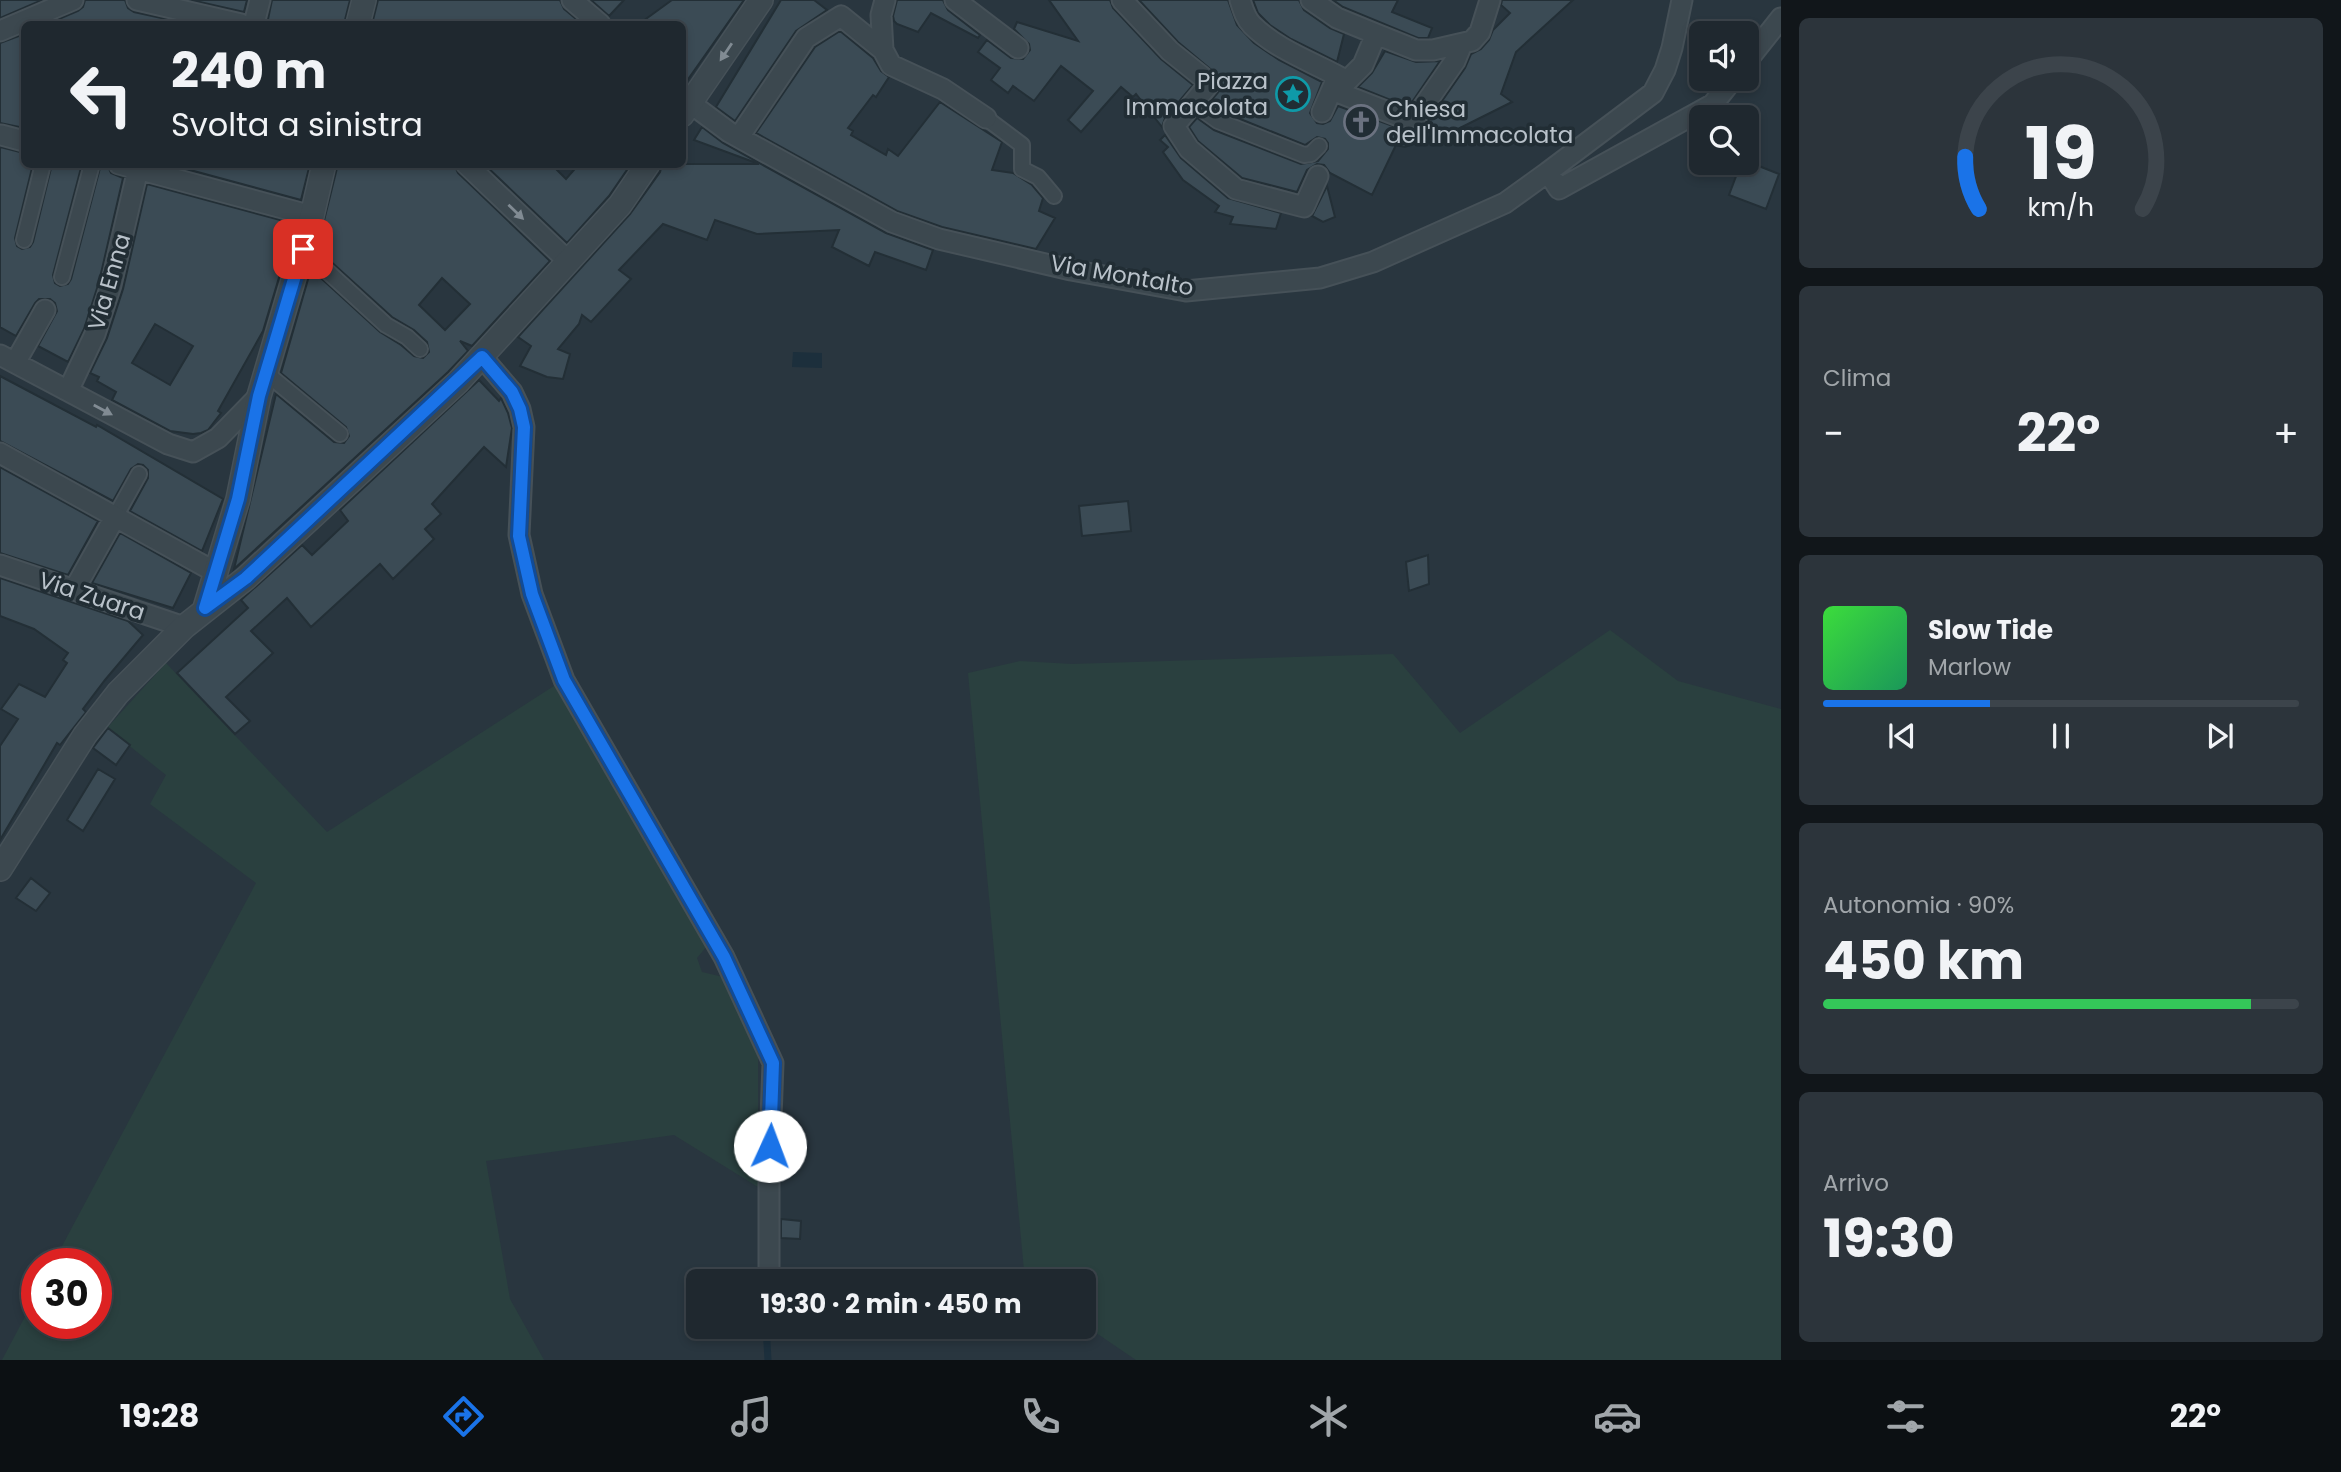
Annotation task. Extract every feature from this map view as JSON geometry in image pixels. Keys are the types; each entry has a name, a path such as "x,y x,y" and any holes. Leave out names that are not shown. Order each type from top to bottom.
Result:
{"street":[{"path":"24,21 73,0"},
{"path":"137,0 228,21"},
{"path":"255,21 260,0"},
{"path":"359,21 364,0"},
{"path":"572,0 596,21"},
{"path":"686,104 761,0"},
{"path":"883,50 881,15 885,0"},
{"path":"955,0 1018,48"},
{"path":"1122,0 1170,51 1210,83 1174,126 1189,149 1236,189 1304,207 1318,176"},
{"path":"1240,0 1252,25 1336,83 1401,117 1416,117 1455,61 1462,44"},
{"path":"1311,0 1337,18 1416,50 1433,50 1472,41 1480,32 1490,0"},
{"name":"Via Montalto","path":"686,106 892,222 939,239 1071,270 1186,291 1320,278 1373,262 1505,203 1653,93 1665,70 1672,48 1682,0"},
{"path":"739,137 806,38 841,16 883,50 891,65 943,89 1022,145 1022,169 1038,177 1054,196"},
{"path":"1759,46 1781,18"},
{"path":"0,31 21,22"},
{"path":"1336,83 1347,81 1363,65 1376,34"},
{"path":"1322,112 1336,83"},
{"path":"1548,172 1559,189 1713,104 1723,91"},
{"path":"1193,103 1218,121 1304,155 1311,154 1320,146"},
{"path":"1,135 21,140"},
{"path":"24,240 42,168"},
{"path":"62,277 91,168"},
{"path":"134,168 312,216"},
{"path":"205,608 238,499 259,396 303,249 323,168"},
{"path":"470,168 569,262"},
{"path":"3,859 85,735 118,693 184,627 246,578 482,357 620,205 645,168"},
{"name":"Via Enna","path":"68,391 95,334 111,285 138,169"},
{"path":"303,249 386,325 407,337 420,349"},
{"path":"45,310 8,359 167,444 193,452 218,438 259,396"},
{"path":"482,357 512,392 520,409 524,427 519,536 532,594 564,680 724,957 773,1063 769,1269"},
{"path":"266,373 340,434"},
{"path":"0,453 215,572"},
{"path":"74,590 139,474"},
{"name":"Via Zuara","path":"0,565 184,627"}],"green space":[{"path":"1610,630 1678,681 1781,709 1781,1360 1136,1360 1096,1333 1096,1269 1024,1269 968,673 1020,661 1072,664 1393,654 1460,733"},
{"path":"166,663 327,832 557,684 707,946 697,958 702,972 723,977 758,1057 758,1187 674,1135 486,1161 510,1299 544,1360 2,1360 21,1324 21,1339 112,1339 112,1248 61,1248 256,883 150,804 166,775 107,728"}],"water":[{"path":"793,352 822,353 822,368 792,367"}],"building":[{"path":"0,0 42,0 0,18"},
{"path":"85,0 125,0 128,8 134,12 175,21 54,21 83,7"},
{"path":"191,0 247,0 244,12"},
{"path":"272,0 350,0 345,21 268,21"},
{"path":"378,0 560,0 564,9 578,21 373,21"},
{"path":"591,0 624,0 609,16"},
{"path":"672,0 744,0 686,82 686,21 643,21"},
{"path":"781,0 814,0 827,10 796,31 735,121 716,107"},
{"path":"897,0 943,0 948,10 980,35 978,38 931,13 918,32 897,24 893,16"},
{"path":"1049,0 1110,0 1113,8 1161,59 1193,85 1165,118 1162,127 1136,94 1133,97 1121,87 1081,132 1068,120 1093,91 1061,66 1034,101 1013,86 1008,93 991,80 1000,68 978,52 987,40 1011,58 1023,59 1030,50 1029,44 1014,29 1017,22 1078,41"},
{"path":"1139,0 1228,0 1237,25 1254,43 1279,60 1322,82 1310,113 1317,123 1330,121 1338,106 1401,129 1417,129 1426,124 1465,68 1471,54 1481,49 1493,30 1510,13 1501,5 1502,0 1573,0 1516,52 1501,94 1512,102 1446,135 1443,132 1405,147 1396,145 1372,195 1330,173 1324,165 1317,164 1307,170 1297,192 1242,178 1198,141 1189,127 1197,118 1214,130 1301,164 1318,161 1328,149 1328,143 1317,137 1305,145 1223,112 1209,103 1220,90 1221,78 1178,42"},
{"path":"1253,0 1299,0 1304,10 1344,34 1337,62 1291,39 1270,25 1258,13"},
{"path":"1333,0 1398,0 1392,12 1432,28 1428,38 1418,38 1343,7"},
{"path":"840,31 873,58 881,71 889,77 876,97 873,95 848,128 853,131 851,135 886,155 888,149 898,156 940,102 1002,142 992,170 1013,173 1032,185 1043,198 1039,211 1055,218 1036,249 942,227 897,211 756,133 815,47"},
{"path":"21,35 21,127 0,123 0,43"},
{"path":"1385,51 1416,62 1440,61 1410,105 1403,105 1358,87 1372,73"},
{"path":"702,127 723,143 886,233 933,250 926,270 875,252 869,266 832,247 839,230 757,234 715,220 707,240 663,224 619,270 631,279 591,322 582,315 579,324 558,349 570,354 563,379 547,377 520,366 531,346 518,337 630,214 661,168 686,168 686,164 759,164 694,140"},
{"path":"1165,135 1181,158 1228,198 1281,213 1276,229 1230,224 1233,217 1215,212 1219,206 1183,180 1163,152 1168,147 1160,140"},
{"path":"0,147 21,152 21,168 32,168 15,238 17,246 22,249 30,247 33,242 51,168 81,168 53,275 55,283 60,286 68,284 71,279 100,168 109,168 111,173 123,178 99,282 84,329 68,362 38,346 57,311 55,303 50,299 39,299 35,303 16,336 0,327"},
{"path":"1759,166 1779,174 1766,209 1729,195 1736,175 1759,175"},
{"path":"183,168 309,168 301,200"},
{"path":"337,168 456,168 550,261 472,346 460,341 468,351 448,372 234,569 276,394 334,442 344,443 349,436 346,427 281,373 311,269 380,332 414,356 423,358 429,352 427,342 414,330 392,317 317,249","holes":["442,278 470,304 445,330 419,305"]},
{"path":"488,168 555,168 566,179 576,168 628,168 609,196 567,243"},
{"path":"147,184 295,224 263,331 218,411 221,413 208,430 201,433 170,431 112,400 116,392 97,381 99,377 90,373 107,338 123,289","holes":["155,324 193,346 170,385 132,363"]},
{"path":"1327,186 1335,217 1323,222 1312,216"},
{"path":"0,376 96,427 97,425 223,499 202,551 130,511 148,478 148,470 143,465 138,464 131,469 113,501 0,441"},
{"path":"479,380 499,401 501,398 508,413 512,428 506,467 484,447 432,504 441,514 425,529 434,539 393,579 380,564 311,627 287,598 251,631 273,653 226,697 250,721 235,734 177,673 248,608 241,600 302,545 312,555 348,521 340,510"},
{"path":"0,467 98,521 68,575 0,553"},
{"path":"1128,501 1131,531 1082,536 1079,506"},
{"path":"120,533 191,573 173,608 92,583"},
{"path":"1428,555 1429,584 1409,591 1406,562"},
{"path":"0,578 128,621 143,635 83,709 86,712 60,745 57,743 0,840 0,746 18,719 1,709 19,684 45,697 67,663 63,660 68,653 34,629 0,616"},
{"path":"108,728 130,745 116,765 93,748"},
{"path":"98,769 115,779 83,831 67,820"},
{"path":"31,878 50,893 36,911 16,898"},
{"path":"781,1219 801,1221 800,1239 781,1238"}],"waterway":[{"path":"767,1339 768,1360"}],"place":[{"name":"Piazza Immacolata","path":"1293,94"},
{"name":"Chiesa dell'Immacolata","path":"1361,122"}],"route":[{"path":"303,249 259,396 238,499 205,608 246,578 482,357 512,392 524,427 519,536 532,594 564,680 724,957 773,1063 770,1146"}]}
